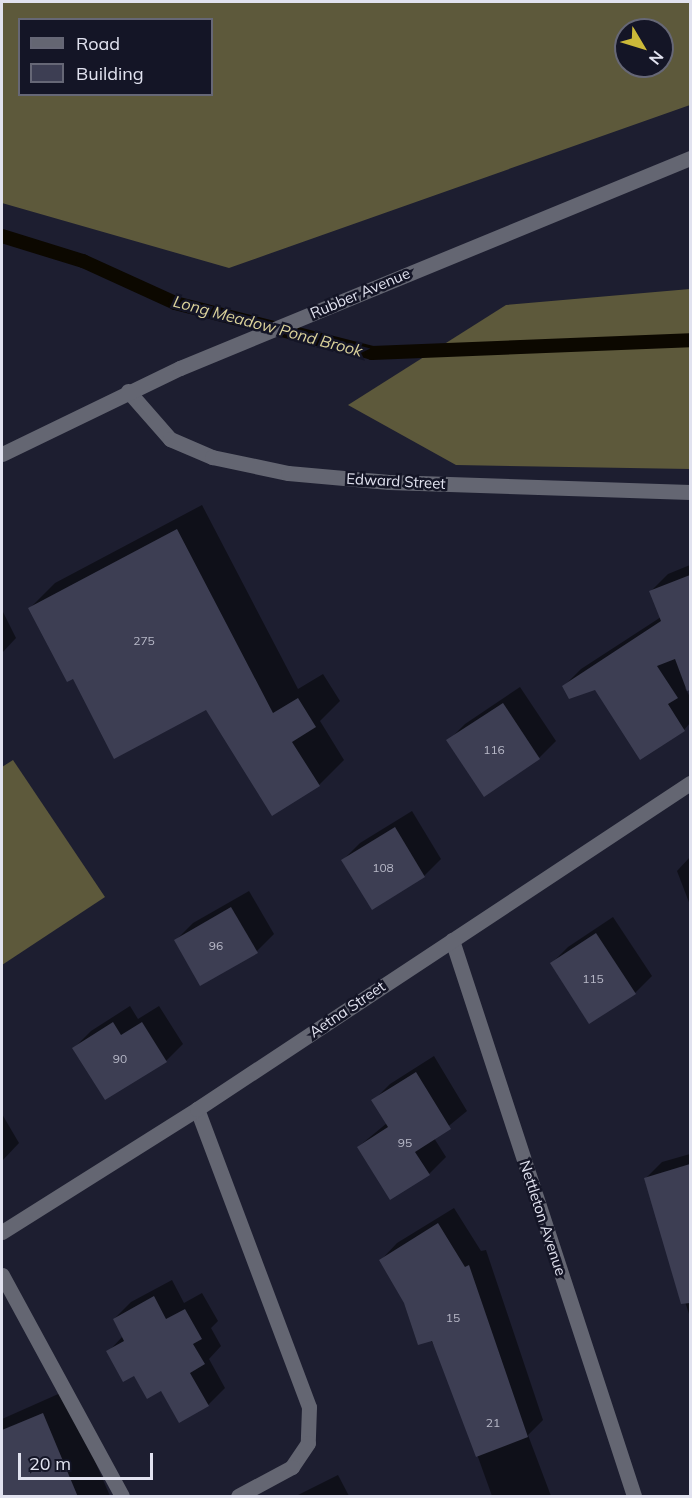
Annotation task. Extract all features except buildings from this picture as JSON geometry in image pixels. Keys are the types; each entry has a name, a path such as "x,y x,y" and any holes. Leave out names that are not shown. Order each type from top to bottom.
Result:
{"street":[{"name":"Rubber Avenue","path":"2,454 128,391 180,368 690,158"},
{"name":"Edward Street","path":"128,391 170,439 212,457 288,473 389,482 690,492"},
{"name":"Aetna Street","path":"2,1232 197,1109 690,783"},
{"name":"Nettleton Avenue","path":"452,940 634,1497"},
{"path":"197,1109 309,1407 308,1443 292,1467 238,1497"},
{"path":"2,1275 122,1497"}],"shaded area":[{"path":"2,2 690,2 690,105 229,268 2,203"},
{"path":"690,289 690,469 456,465 348,405 506,305"},
{"path":"13,760 105,897 2,965 2,767"}],"waterway":[{"name":"Long Meadow Pond Brook","path":"2,236 83,261 175,303 372,353 690,340"}]}
